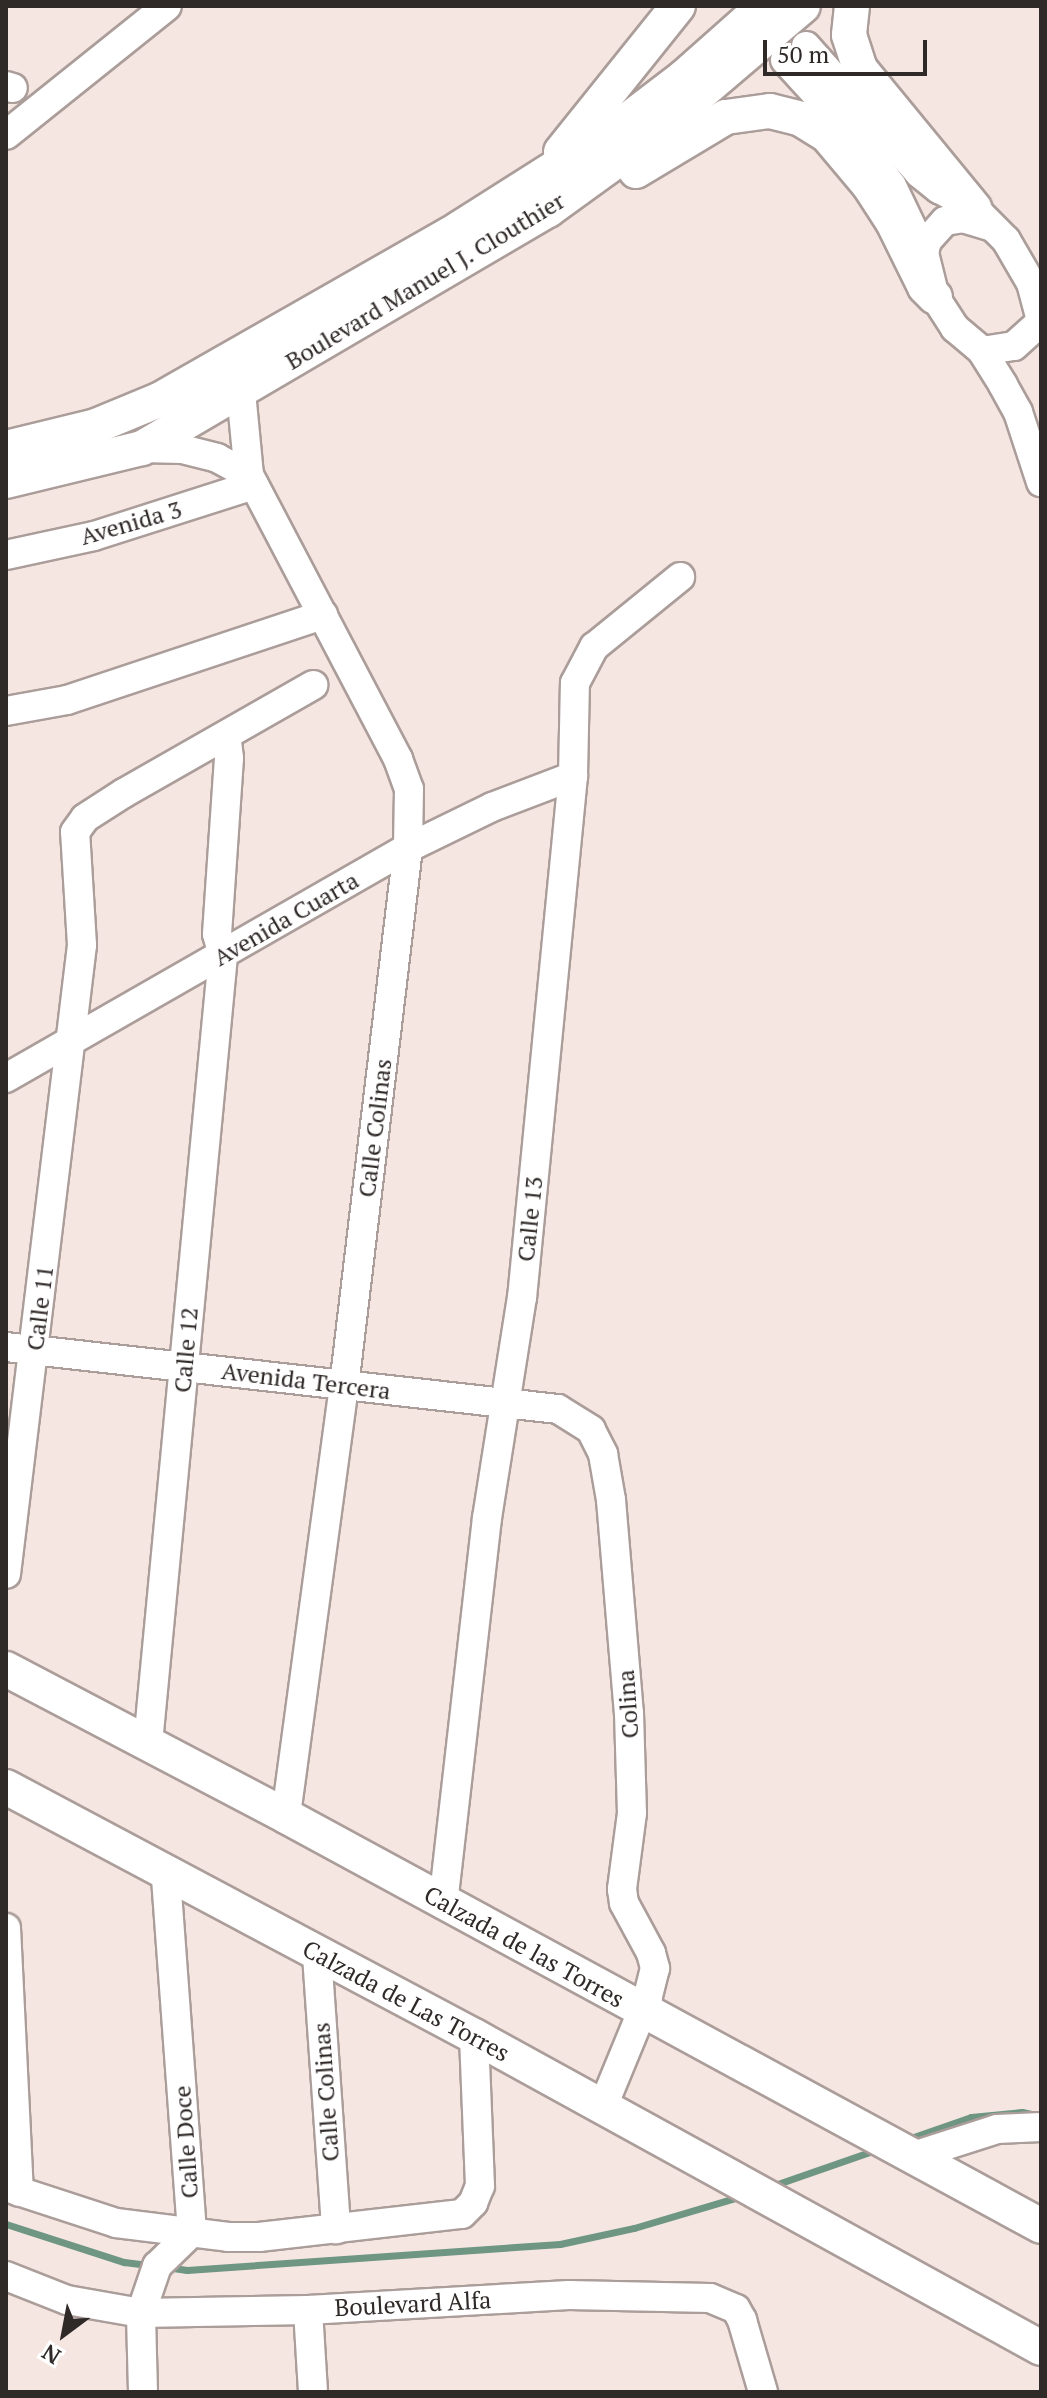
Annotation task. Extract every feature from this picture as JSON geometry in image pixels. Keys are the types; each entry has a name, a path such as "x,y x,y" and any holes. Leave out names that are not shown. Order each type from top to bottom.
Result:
{"main road":[{"path":"678,6 543,195 577,201 644,167 726,117 751,111 784,113 816,126 847,156 888,214 925,287 935,297"},
{"name":"Boulevard Manuel J. Clouthier","path":"6,481 142,448 241,392 543,195 616,129 684,77 764,6"},
{"name":"Boulevard Manuel J. Clouthier","path":"6,448 96,426 159,400 649,137 803,6"},
{"path":"852,6 849,35 860,69 982,217"},
{"name":"Calzada de las Torres","path":"6,1669 286,1816 641,2012 869,2131 1041,2226"},
{"name":"Calzada de Las Torres","path":"6,1787 166,1875 474,2036 1041,2348"}],"street":[{"path":"6,135 167,6"},
{"path":"982,351 1014,346 1041,321 1021,260 982,217 919,173 795,53 878,165 902,203 924,253 935,297 955,328 982,351 1018,412 1041,482"},
{"path":"924,253 927,241 945,221 982,217"},
{"name":"Calle Colinas","path":"241,392 252,480 409,789 408,848 344,1386 286,1816"},
{"path":"142,448 182,449 217,458 252,480"},
{"name":"Avenida 3","path":"6,555 94,536 252,480"},
{"name":"Calle 13","path":"443,1904 487,1518 522,1298 573,776 575,683 594,647 680,577"},
{"path":"6,711 67,700 323,615"},
{"path":"226,735 313,685"},
{"name":"Calle 12","path":"148,1743 223,956 217,934 229,758 226,735"},
{"name":"Calle 11","path":"6,1574 82,945 73,839 77,827 124,793 226,735"},
{"name":"Avenida Cuarta","path":"6,1078 408,848 492,807 573,776"},
{"name":"Avenida Tercera","path":"6,1347 558,1409"},
{"name":"Colina","path":"558,1409 583,1422 598,1440 611,1500 622,1602 633,1788 622,1889 624,1903 651,1953 655,1968 641,2012 603,2106"},
{"name":"Calle Doce","path":"143,2392 141,2313 157,2266 192,2232 166,1875"},
{"path":"6,1928 13,2190 116,2223 259,2237 462,2214 473,2203 480,2186 474,2036"},
{"name":"Calle Colinas","path":"317,1955 336,2229"},
{"path":"913,2156 954,2140 997,2129 1041,2127"},
{"name":"Boulevard Alfa","path":"6,2276 67,2300 141,2313 308,2310 569,2295 710,2298 736,2309 761,2373 763,2392"},
{"path":"308,2310 313,2392"}],"waterway":[{"path":"905,2140 971,2117 1022,2112 1036,2115"},
{"path":"769,2187 878,2149"},
{"path":"166,2267 187,2270 560,2244 634,2228 742,2196"},
{"path":"6,2224 124,2262 150,2265"}]}
